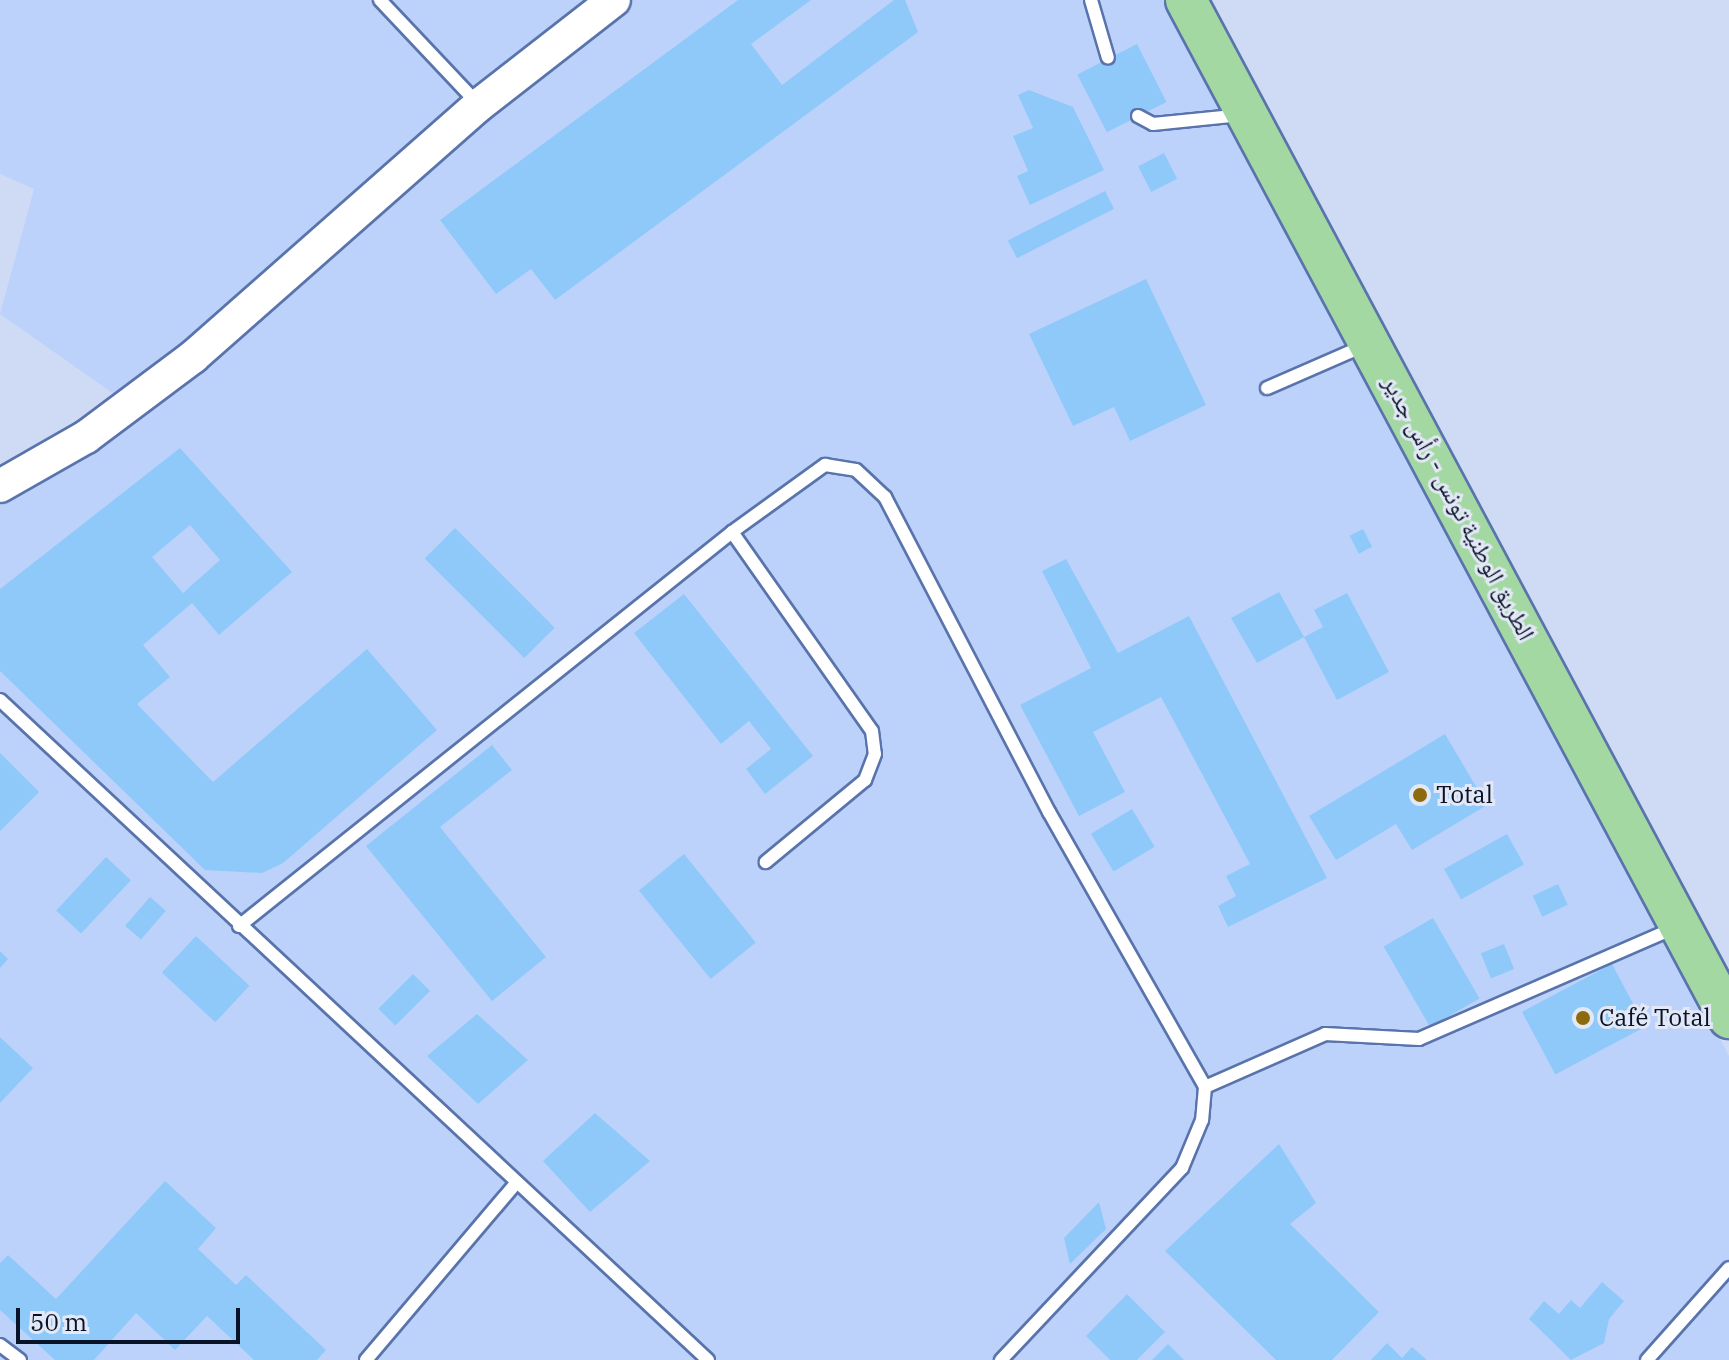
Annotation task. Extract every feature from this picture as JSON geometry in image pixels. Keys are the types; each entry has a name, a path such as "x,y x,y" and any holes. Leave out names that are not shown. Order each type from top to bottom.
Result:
{"main road":[{"name":"الطريق الوطنية تونس - رأس جدير","path":"1186,0 1729,1018"}],"street":[{"path":"0,486 86,437 193,357 479,105 614,0"}],"lane":[{"path":"380,0 479,105"},
{"path":"1091,0 1108,58"},
{"path":"1138,116 1142,123 1153,124 1248,114"},
{"path":"1267,388 1371,342"},
{"path":"239,926 732,532 825,465 856,470 885,497 1049,812 1205,1087 1202,1120 1182,1168 1001,1360"},
{"path":"732,532 872,731 875,754 865,780 766,862"},
{"path":"0,700 708,1360"},
{"path":"1205,1087 1325,1034 1419,1039 1679,925"},
{"path":"366,1360 517,1182"},
{"path":"1647,1360 1729,1268"},
{"path":"0,1345 20,1360"}],"shaded area":[{"path":"0,0 1171,0 1729,1056 1729,1360 0,1360 0,467 118,397 0,314 34,189 0,174"}],"building":[{"path":"738,0 811,0 751,44 782,85 894,0 905,0 918,32 555,300 531,269 496,294 440,220"},
{"path":"1137,44 1167,102 1107,132 1077,74"},
{"path":"1029,90 1073,107 1104,170 1030,205 1017,176 1028,171 1013,136 1033,128 1018,95"},
{"path":"1164,153 1177,179 1151,192 1138,166"},
{"path":"1105,191 1114,209 1017,258 1008,240"},
{"path":"1146,279 1206,405 1130,441 1114,407 1073,426 1029,334"},
{"path":"180,448 292,572 219,635 192,603 143,645 170,677 137,704 213,782 367,649 437,730 283,863 262,873 205,870 0,671 0,589","holes":["190,525 220,560 183,593 152,557"]},
{"path":"455,528 555,628 524,658 425,558"},
{"path":"1363,529 1372,547 1359,554 1350,536"},
{"path":"1066,559 1118,653 1189,616 1327,878 1228,927 1218,906 1236,896 1226,876 1250,864 1161,697 1093,732 1125,792 1079,816 1020,705 1091,668 1042,571"},
{"path":"1279,592 1304,637 1257,663 1231,618"},
{"path":"1347,593 1389,672 1337,700 1304,637 1323,627 1314,610"},
{"path":"684,594 813,756 765,794 746,769 771,749 749,721 721,744 634,633"},
{"path":"1445,734 1487,805 1412,850 1396,824 1336,860 1309,816"},
{"path":"492,745 512,770 440,827 546,957 492,1001 366,846"},
{"path":"0,753 39,792 0,831"},
{"path":"1132,809 1155,847 1114,871 1091,834"},
{"path":"1507,834 1524,865 1461,900 1444,869"},
{"path":"684,854 756,943 711,979 639,891"},
{"path":"106,857 131,880 81,934 56,910"},
{"path":"1558,884 1568,905 1542,917 1533,896"},
{"path":"150,897 166,911 141,939 125,926"},
{"path":"1433,918 1480,999 1430,1027 1384,946"},
{"path":"196,936 249,986 215,1022 162,973"},
{"path":"1504,944 1514,969 1491,978 1481,953"},
{"path":"0,951 8,959 0,968"},
{"name":"Café Total","path":"1612,964 1645,1027 1555,1075 1522,1012"},
{"path":"413,974 430,991 395,1026 378,1009"},
{"path":"477,1014 528,1060 478,1104 427,1056"},
{"path":"0,1037 33,1068 0,1103"},
{"path":"595,1113 650,1161 590,1212 543,1161"},
{"path":"1279,1144 1316,1203 1290,1224 1379,1312 1332,1360 1276,1360 1165,1251"},
{"path":"165,1181 216,1228 198,1249 236,1285 246,1275 326,1350 317,1360 254,1360 207,1316 175,1350 136,1313 94,1360 55,1360 0,1310 0,1263 8,1255 56,1299"},
{"path":"1099,1202 1106,1229 1070,1264 1064,1238"},
{"path":"1602,1282 1624,1301 1609,1319 1604,1343 1571,1360 1529,1319 1544,1301 1559,1314 1571,1300 1580,1308"},
{"path":"1127,1294 1165,1332 1137,1360 1110,1360 1086,1336"},
{"path":"1387,1343 1402,1358 1412,1347 1427,1360 1371,1360"},
{"path":"1168,1344 1184,1360 1152,1360"}],"place":[{"name":"Total","path":"1420,795"},
{"name":"Café Total","path":"1583,1018"}]}
